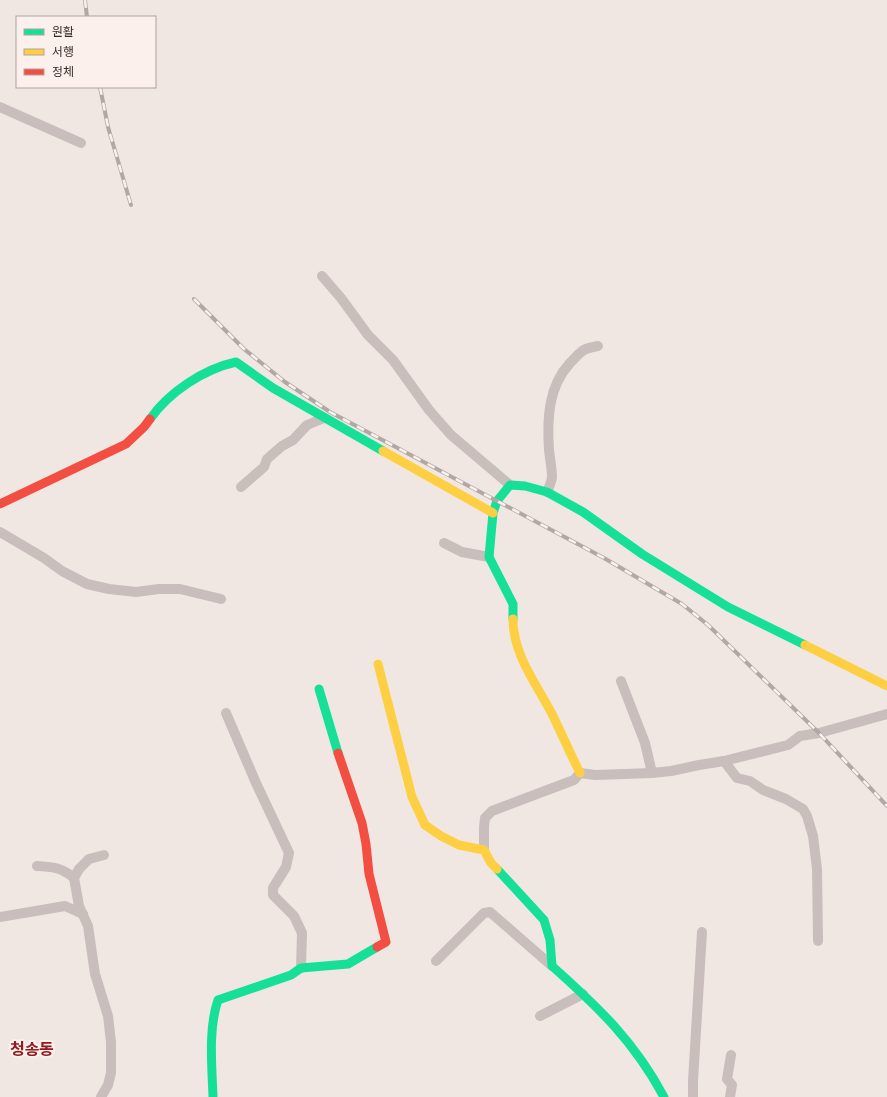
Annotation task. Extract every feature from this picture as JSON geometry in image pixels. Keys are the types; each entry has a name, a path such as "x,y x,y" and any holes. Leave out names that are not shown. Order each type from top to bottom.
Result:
{"street":[{"path":"0,107 81,143"},
{"path":"322,276 341,298 368,335 393,360 430,410 451,435 510,485 525,486 547,492 582,512 642,554 728,607 887,686"},
{"path":"547,492 552,477 549,446 549,411 551,397 557,381 567,366 585,348 598,346"},
{"path":"0,504 126,444 144,427 157,409 170,396 192,381 222,365 236,362 273,388 324,418 493,513"},
{"path":"241,487 264,467 267,459 282,446 293,440 307,425 324,418"},
{"path":"510,485 497,501 493,513 489,557 513,604 513,624 517,646 580,773"},
{"path":"0,532 44,558 62,571 87,584 136,592 159,589 180,589 221,599"},
{"path":"444,543 462,552 489,557"},
{"path":"378,664 412,797 425,825 441,836 459,845 484,850"},
{"path":"621,681 645,743 652,773"},
{"path":"213,1097 212,1044 215,1009 218,1000 291,975 301,968 348,964 386,942 369,874 362,823 340,760 319,689"},
{"path":"226,713 256,783 289,853 286,867 273,888 273,895 294,916 302,933 301,968"},
{"path":"580,773 595,775 652,773 724,761 788,745 800,736 819,733 887,714"},
{"path":"724,761 737,778 750,781 763,790 786,799 803,809 807,816 814,836 817,869 818,942"},
{"path":"552,966 550,940 544,920 491,863 484,850 485,818 492,811 574,780 580,773"},
{"path":"101,1097 108,1084 111,1074 111,1042 108,1016 95,974 88,926 78,900 74,878 80,868 89,859 104,855"},
{"path":"37,866 55,867 65,871 74,878"},
{"path":"0,917 65,906 83,914"},
{"path":"436,961 484,913 490,912 583,994 617,1028 636,1051 664,1097"},
{"path":"693,1097 702,932"},
{"path":"540,1016 583,994"},
{"path":"730,1055 727,1079 732,1085 730,1097"}],"railway":[{"path":"85,0 87,16"},
{"path":"100,88 108,127 131,205"},
{"path":"194,299 244,349 285,382 330,412 604,558 682,604 708,625 819,733 887,806"}],"traffic: fast":[{"path":"150,419 167,400 188,383 212,370 236,362 273,388 383,451"},
{"path":"513,619 513,604 489,557 493,513 497,501 510,485 525,486 547,492 583,512 642,554 728,607 805,645"},
{"path":"319,689 338,753"},
{"path":"497,869 544,920 550,940 552,966 585,996 628,1042 653,1077 664,1097"},
{"path":"213,1097 212,1035 218,1000 291,975 301,968 348,964 377,947"}],"traffic: slow":[{"path":"383,451 493,513"},
{"path":"513,619 514,632 521,656 551,712 580,773"},
{"path":"805,645 887,686"},
{"path":"378,664 412,797 425,825 441,836 459,845 484,850 491,863 497,869"}],"traffic: jam":[{"path":"0,504 126,444 144,427 150,419"},
{"path":"338,753 362,823 369,874 386,942 377,947"}],"district":[{"name":"청송동","path":"32,1049"}]}
